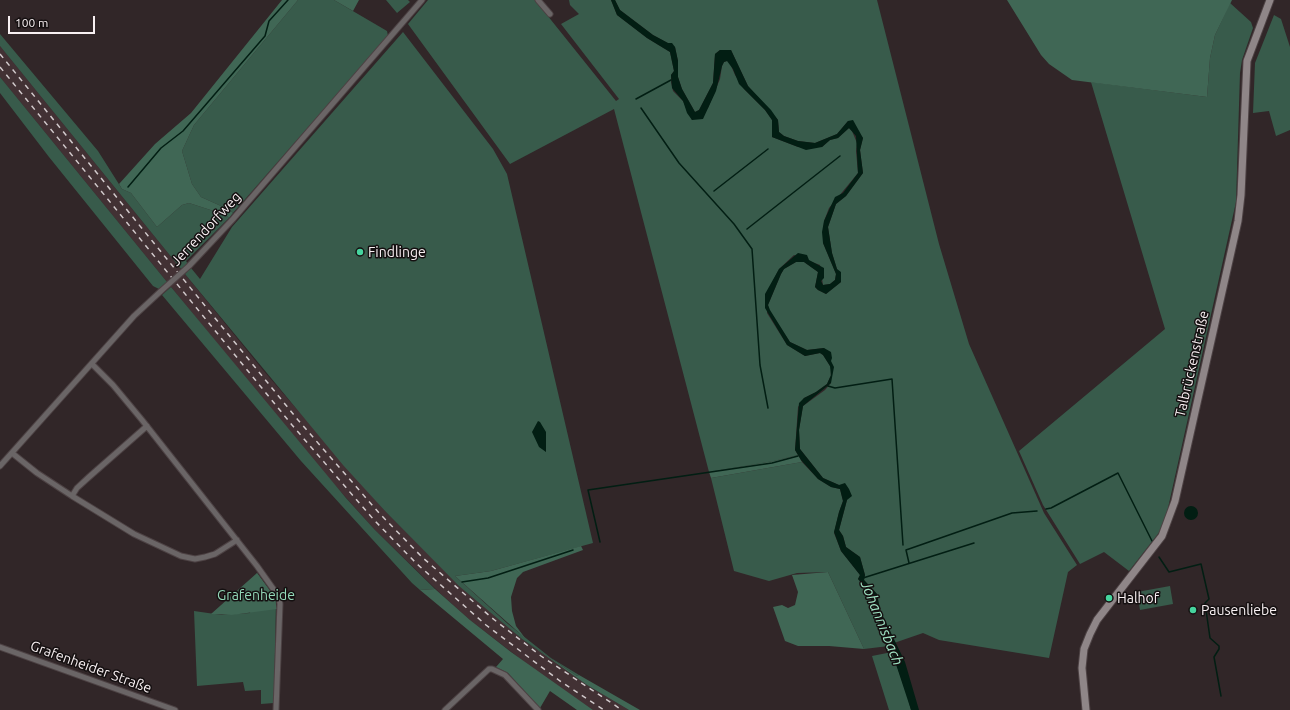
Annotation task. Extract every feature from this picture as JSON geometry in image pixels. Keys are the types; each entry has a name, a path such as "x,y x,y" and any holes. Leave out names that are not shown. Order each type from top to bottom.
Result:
{"main road":[{"name":"Talbrückenstraße","path":"1086,710 1082,668 1084,649 1090,634 1097,620 1162,536 1175,501 1238,220 1241,195 1247,61 1270,0"}],"street":[{"name":"Jerrendorfweg","path":"0,466 134,316 189,266 238,213 422,0"},
{"path":"538,0 550,14"},
{"path":"92,364 113,385 146,426 237,540 279,597 276,710"},
{"path":"72,496 77,488 146,426"},
{"path":"12,453 37,474 134,534 170,553 195,558 205,557 215,554 237,540"},
{"name":"Grafenheider Straße","path":"0,647 175,710"},
{"path":"445,710 489,669 500,671 505,675 538,710"}],"shaded area":[{"path":"0,46 262,369 385,511 459,585 465,585 522,639 587,685 629,710 593,710 544,677 470,620 375,530 308,455 0,77"}],"green space":[{"path":"282,0 298,0 194,125 182,151 192,184 201,197 230,210 233,213 229,218 226,215 189,203 182,205 157,227 131,193 122,189 119,184 155,144 191,113"},
{"path":"298,0 334,0 387,31 388,36 233,213 230,210 201,197 192,184 182,151 194,125"},
{"path":"334,0 359,0 353,11"},
{"path":"386,0 408,0 410,2 397,13"},
{"path":"428,0 535,0 616,101 619,99 561,24 579,14 570,5 569,0 611,0 617,15 647,38 670,52 674,71 671,75 673,91 683,101 692,120 708,108 720,79 722,66 724,62 729,61 735,75 744,89 765,110 772,120 772,137 798,147 822,147 830,140 838,138 849,128 852,131 857,143 856,151 858,173 829,208 824,221 823,243 836,274 835,280 830,284 823,285 820,265 794,255 779,269 768,291 767,313 787,345 805,356 820,353 830,366 831,375 827,384 804,398 798,407 795,450 798,455 774,461 709,472 614,109 510,164 408,24"},
{"path":"615,0 877,0 939,244 969,344 1044,513 1077,565 1068,572 1049,658 939,640 923,633 894,643 880,610 877,594 864,580 865,575 860,557 846,547 843,536 839,530 847,500 839,485 823,478 800,449 799,430 803,406 825,390 831,383 830,361 824,348 807,350 790,342 769,310 768,305 784,269 796,262 804,262 818,272 815,287 826,294 841,282 832,253 828,227 836,204 846,196 863,173 860,150 863,138 848,121 837,134 815,143 798,141 784,136 779,132 778,120 748,86 731,50 720,50 715,54 713,83 699,110 695,112 682,89 678,77 678,61 675,47 653,35 620,10"},
{"path":"1007,0 1232,0 1215,35 1210,58 1207,97 1072,80 1049,64 1041,55"},
{"path":"1230,3 1251,22 1253,28 1242,60 1240,73 1236,202 1166,517 1161,530 1129,571 1104,552 1080,564 1043,505 1019,451 1165,329 1091,82 1207,97 1210,58 1215,35"},
{"path":"1274,15 1281,19 1290,47 1290,130 1276,136 1269,111 1253,113 1255,63"},
{"path":"403,32 493,149 507,174 593,543 491,571 455,576 508,624 551,658 579,675 577,676 522,639 459,586 385,511 343,465 185,274 191,268 200,279 232,227"},
{"path":"0,34 98,151 122,189 131,193 157,227 182,205 189,203 226,215 229,218 186,261 188,264 181,269 0,46"},
{"path":"0,77 167,282 159,289 153,286 49,157 0,93"},
{"path":"171,287 346,498 375,530 435,589 420,590 412,583 301,461 162,295"},
{"path":"798,455 802,462 711,478 709,472 774,461"},
{"path":"802,462 818,479 831,487 840,489 843,501 834,533 841,551 860,575 858,579 865,587 871,598 882,629 882,642 889,646 864,649 828,572 797,573 769,581 734,571 711,478"},
{"path":"581,546 583,550 523,572 517,578 511,597 512,611 516,626 525,638 455,576 491,571"},
{"path":"828,572 864,649 829,646 798,646 785,641 773,607 782,605 788,608 795,605 798,592 792,575"},
{"path":"257,573 276,601 274,703 261,704 261,690 245,691 243,682 197,686 194,611 222,615 250,613"},
{"name":"Grafenheide","path":"257,573 274,596 277,609 232,615 211,614"},
{"path":"1170,586 1173,604 1140,610 1137,592"},
{"path":"435,589 470,620 511,652 593,710 577,710 550,691 540,708 508,673 496,667 503,659 420,590"},
{"path":"522,639 577,676 579,675 640,710 629,710 587,685"},
{"path":"892,652 911,710 889,710 872,656"}],"water":[{"name":"Johannisbach","path":"611,0 615,0 620,10 653,35 668,43 672,43 675,47 678,61 678,77 682,89 695,112 699,110 713,83 715,54 720,50 731,50 748,86 771,110 778,120 779,132 784,136 798,141 815,143 837,134 848,121 853,120 863,138 860,150 863,173 846,196 836,204 828,227 832,253 837,269 841,272 841,282 826,294 815,287 818,272 804,262 796,262 784,269 768,305 790,342 807,350 824,348 831,352 831,361 834,367 831,383 803,406 799,430 800,449 823,478 839,485 845,483 849,489 852,496 847,500 839,530 843,536 846,547 860,557 865,575 864,580 877,594 880,610 905,662 919,710 911,710 892,652 887,644 883,642 881,637 882,629 875,608 865,587 858,579 860,575 841,551 834,532 843,501 840,489 831,487 818,479 801,460 795,450 799,403 804,398 827,384 831,375 830,366 820,353 805,356 787,345 765,308 765,294 779,269 798,253 807,255 809,260 824,268 824,278 821,281 823,285 830,284 835,280 836,274 823,243 822,232 824,221 835,197 843,193 858,173 856,136 849,128 838,138 830,140 822,147 806,150 772,137 772,120 765,110 739,84 733,69 727,61 724,62 722,66 716,91 703,119 692,120 687,113 683,101 672,88 671,75 674,71 670,52 647,38 617,15"},
{"path":"538,421 546,432 546,452 539,447 532,432"},
{"path":"1191,506 1196,508 1198,513 1196,518 1191,520 1186,518 1184,513 1186,508"}],"waterway":[{"path":"128,187 161,148 183,131 265,36 269,21 288,0"},
{"path":"636,99 671,80"},
{"path":"641,108 679,163 734,224 752,249 760,365 768,408"},
{"path":"714,191 768,149"},
{"path":"747,229 840,156"},
{"path":"828,386 835,388 892,379 903,545"},
{"path":"600,542 588,490 772,463 798,456"},
{"path":"1046,509 1051,508 1118,473 1152,541"},
{"path":"909,563 906,550 1012,513 1037,511"},
{"name":"Johannisbach","path":"863,578 974,543"},
{"path":"462,582 488,578 573,550"},
{"path":"1159,557 1169,572 1201,564 1209,599 1205,603 1210,638 1219,646 1219,649 1214,657 1221,696"}],"railway":[{"path":"0,54 298,420 380,514 423,558 492,618 541,656 622,710"},
{"path":"0,67 292,425 374,520 417,564 486,625 560,681 604,710"}],"place":[{"name":"Findlinge","path":"360,252"},
{"name":"Halhof","path":"1109,598"},
{"name":"Pausenliebe","path":"1193,610"}]}
